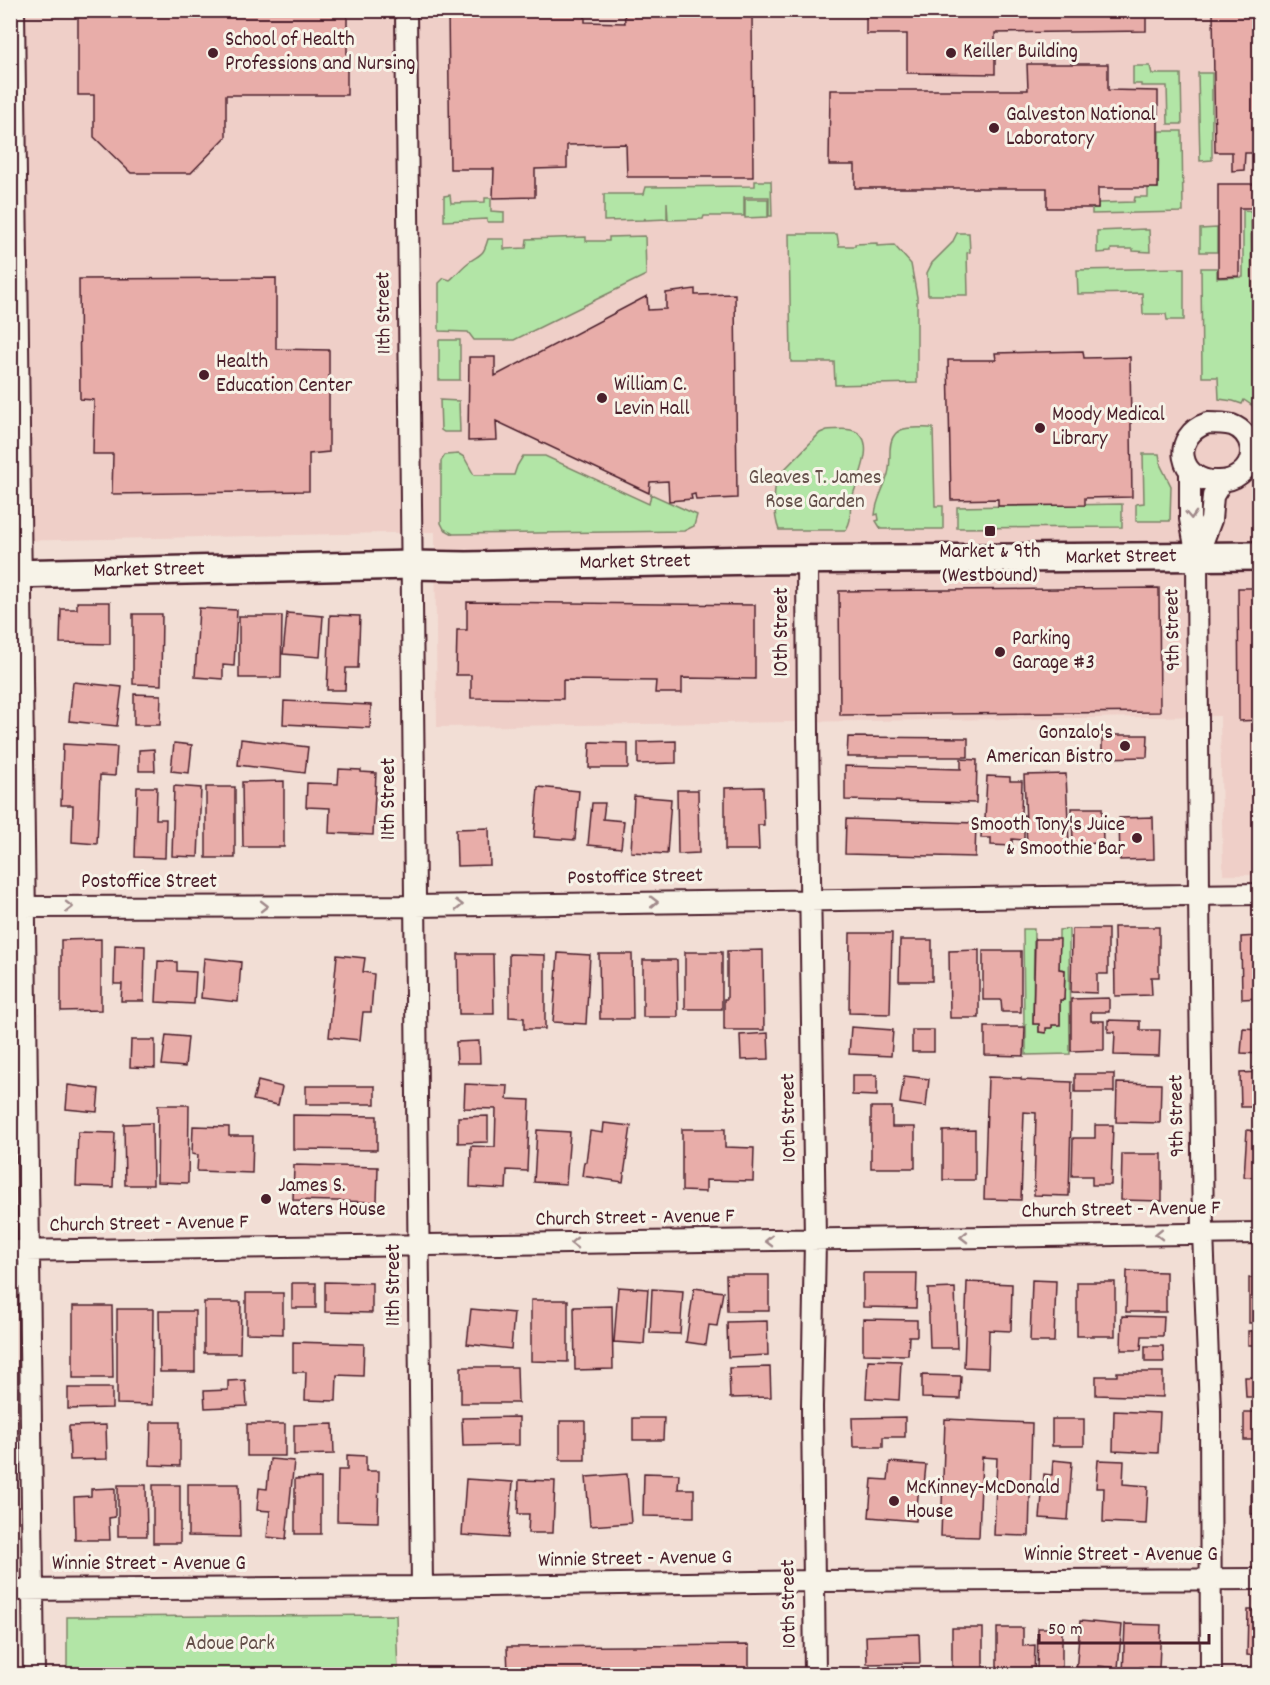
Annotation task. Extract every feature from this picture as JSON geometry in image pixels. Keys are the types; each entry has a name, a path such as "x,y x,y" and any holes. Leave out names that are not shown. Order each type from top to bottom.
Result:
{"main road":[{"name":"Market Street","path":"15,574 412,565 1260,556"}],"street":[{"path":"14,10 20,1251 33,1589 34,1674"},
{"name":"11th Street","path":"406,10 422,1587"},
{"name":"9th Street","path":"1197,557 1211,520 1213,496 1222,481 1240,474 1246,468 1251,457 1251,446 1247,437 1232,425 1208,423 1200,426 1191,432 1185,442 1183,452 1190,472 1190,519 1197,557 1203,1233 1210,1410 1212,1674"},
{"path":"1190,472 1198,478 1222,481"},
{"name":"10th Street","path":"807,560 815,1240 812,1407 815,1674"},
{"name":"Postoffice Street","path":"18,907 416,906 1260,894"},
{"name":"Church Street - Avenue F","path":"20,1251 1260,1233"},
{"name":"Winnie Street - Avenue G","path":"10,1590 814,1581 1260,1579"}],"shaded area":[{"path":"10,11 1259,11 1259,875 1223,875 1220,716 437,727 435,532 11,541"}],"green space":[{"path":"1133,66 1150,66 1152,74 1181,74 1182,124 1168,124 1167,86 1133,84"},
{"path":"1198,73 1212,73 1212,160 1200,161"},
{"path":"1159,131 1182,131 1183,212 1092,214 1092,208 1098,208 1098,203 1134,202 1135,197 1148,197 1148,188 1158,188"},
{"path":"755,181 771,181 772,216 769,216 769,197 744,197 744,216 704,216 703,219 668,220 667,202 667,219 604,221 604,194 644,194 646,187 755,186"},
{"path":"450,195 451,203 485,202 485,198 491,198 491,211 504,212 504,222 487,222 487,219 444,221 444,196"},
{"path":"745,199 768,199 768,217 745,218"},
{"path":"1243,210 1251,211 1253,406 1244,400 1242,404 1219,399 1218,377 1202,377 1201,268 1217,268 1217,278 1243,277"},
{"path":"1217,228 1217,252 1200,252 1200,229"},
{"path":"1149,230 1150,252 1111,249 1111,252 1097,253 1097,231"},
{"path":"957,233 969,233 968,295 928,295 927,273 932,263 952,243"},
{"path":"789,234 837,234 839,246 877,243 877,246 894,245 911,264 917,297 917,383 835,385 834,362 791,362"},
{"path":"645,236 646,275 514,340 474,340 468,332 439,331 439,283 444,278 450,280 466,264 482,253 488,239 504,239 504,249 526,248 527,239 586,237 586,241 609,241 609,237"},
{"path":"1184,268 1184,320 1167,320 1166,314 1143,314 1142,293 1078,294 1077,270"},
{"path":"439,340 460,340 460,380 439,380"},
{"path":"440,400 459,401 460,432 441,430"},
{"path":"933,428 935,506 943,506 943,529 881,529 876,521 879,520 878,514 875,515 878,499 888,474 891,441 894,435 904,429"},
{"name":"Gleaves T. James Rose Garden","path":"827,430 851,430 860,434 864,442 864,462 851,502 848,526 846,530 779,530 774,502 779,475 820,433"},
{"path":"459,454 464,457 474,475 514,475 523,456 545,456 649,504 651,494 697,515 694,526 684,531 453,534 444,529 441,523 441,461 445,455"},
{"path":"1143,454 1159,454 1161,466 1171,486 1170,521 1136,521 1136,504 1144,503"},
{"path":"1122,504 1122,527 957,528 957,507"},
{"path":"1023,929 1034,929 1033,1024 1039,1024 1039,1032 1045,1033 1046,1028 1060,1025 1060,1000 1064,1000 1065,970 1059,969 1059,930 1069,929 1070,1054 1026,1055"},
{"name":"Adoue Park","path":"396,1615 398,1674 67,1674 67,1617"}],"building":[{"name":"School of Health Professions and Nursing","path":"78,10 347,10 347,95 226,95 226,137 191,173 131,173 94,137 94,95 78,95"},
{"path":"448,10 585,10 585,22 625,23 624,10 752,10 753,177 627,177 626,144 567,145 567,168 535,169 535,197 493,198 494,169 450,169"},
{"name":"Keiller Building","path":"866,10 1146,10 1146,31 995,33 995,74 907,73 907,34 866,34"},
{"path":"1213,10 1260,10 1260,153 1245,153 1244,170 1232,171 1232,152 1215,152"},
{"name":"Galveston National Laboratory","path":"1027,64 1108,64 1108,90 1158,91 1158,188 1098,188 1098,208 1047,208 1047,188 855,188 855,165 829,165 830,90 1028,90"},
{"path":"1218,184 1260,184 1260,208 1239,208 1239,276 1218,277"},
{"name":"Health Education Center","path":"276,278 276,349 329,350 329,452 309,454 309,491 112,494 113,454 93,454 94,400 80,399 79,279"},
{"name":"William C. Levin Hall","path":"695,289 695,295 735,294 737,498 696,500 695,494 691,495 692,499 669,501 668,481 650,482 649,493 496,421 497,440 468,441 469,357 495,357 495,376 647,296 648,310 666,309 666,293"},
{"name":"Moody Medical Library","path":"1083,351 1084,358 1130,357 1132,497 1085,498 1085,505 998,506 998,499 951,500 948,360 996,360 995,353"},
{"name":"Parking Garage #3","path":"1159,588 1160,712 840,715 839,591"},
{"path":"1238,588 1260,588 1260,720 1239,721"},
{"path":"77,602 110,602 110,644 60,643 61,609 77,609"},
{"path":"467,602 755,605 755,679 682,678 682,693 655,693 656,681 563,680 563,699 471,698 471,675 456,675 457,630 467,630"},
{"path":"199,608 237,610 234,666 223,665 223,679 195,677"},
{"path":"287,613 323,616 320,657 283,654"},
{"path":"133,614 162,614 161,685 133,684"},
{"path":"330,615 360,616 358,668 346,668 345,690 327,690"},
{"path":"239,616 282,616 281,678 239,678"},
{"path":"73,682 122,687 117,726 69,721"},
{"path":"134,694 161,695 160,725 134,725"},
{"path":"284,701 371,705 370,728 283,724"},
{"name":"Gonzalo's American Bistro","path":"1102,735 1148,735 1147,757 1102,758"},
{"path":"848,737 968,738 968,757 847,757"},
{"path":"241,739 308,747 305,773 238,765"},
{"path":"676,741 676,763 638,764 638,742"},
{"path":"590,742 628,743 628,768 589,768"},
{"path":"174,743 192,745 189,773 171,771"},
{"path":"63,744 117,747 115,776 100,775 97,844 72,842 73,805 61,805"},
{"path":"154,749 155,771 139,771 139,750"},
{"path":"961,759 977,760 976,803 845,800 845,766 961,769"},
{"path":"339,769 376,773 373,835 329,833 330,808 306,807 307,783 338,784"},
{"path":"1066,774 1069,845 1027,846 1024,775"},
{"path":"987,776 1010,777 1010,781 1022,781 1021,815 1024,815 1024,840 1012,839 1012,846 991,845 991,838 981,838 982,820 985,820"},
{"path":"284,781 284,847 243,847 242,782"},
{"path":"174,786 201,788 198,857 172,856"},
{"path":"137,787 157,787 156,819 166,819 165,858 135,857"},
{"path":"206,787 235,787 235,858 206,858"},
{"path":"538,787 579,791 575,840 534,837"},
{"path":"763,787 764,825 758,825 759,850 725,850 725,788"},
{"path":"677,790 698,790 699,853 678,854"},
{"path":"634,796 671,799 667,854 631,852"},
{"path":"592,803 605,803 603,819 624,821 621,848 588,845"},
{"path":"1072,808 1102,808 1103,843 1073,844"},
{"name":"Smooth Tony's Juice & Smoothie Bar","path":"1153,817 1154,859 1120,860 1119,818"},
{"path":"846,819 976,823 975,857 845,854"},
{"path":"489,828 490,865 457,866 456,829"},
{"path":"1114,927 1159,927 1159,977 1151,977 1152,995 1115,996"},
{"path":"1072,929 1108,929 1108,974 1097,974 1097,993 1071,992"},
{"path":"850,933 892,933 890,1014 849,1013"},
{"path":"1260,936 1260,998 1242,999 1241,937"},
{"path":"101,939 101,1010 61,1011 61,940"},
{"path":"1035,939 1060,939 1059,969 1065,970 1064,1000 1060,1000 1060,1025 1046,1028 1046,1033 1039,1032 1039,1024 1033,1024"},
{"path":"900,940 932,940 932,981 899,981"},
{"path":"115,945 145,946 144,1001 121,1001 122,984 114,984"},
{"path":"763,950 764,1030 724,1030 724,999 727,999 727,951"},
{"path":"979,950 979,1018 950,1018 949,951"},
{"path":"983,951 1021,951 1021,1012 1002,1012 1001,1000 983,1000"},
{"path":"685,952 722,952 722,1009 685,1009"},
{"path":"558,953 590,955 586,1024 553,1022"},
{"path":"458,954 493,954 494,1014 459,1014"},
{"path":"509,954 545,955 545,1029 524,1029 524,1018 509,1017"},
{"path":"599,954 632,954 633,1019 600,1019"},
{"path":"337,955 365,958 363,972 374,974 371,1012 363,1012 360,1040 329,1037"},
{"path":"204,958 241,962 238,1002 201,998"},
{"path":"643,960 677,960 678,1017 643,1017"},
{"path":"158,961 177,962 177,971 196,972 194,1004 156,1002"},
{"path":"1109,998 1109,1012 1091,1012 1091,1021 1104,1021 1104,1050 1071,1051 1071,999"},
{"path":"1108,1020 1140,1021 1140,1030 1160,1030 1159,1056 1114,1055 1115,1032 1108,1032"},
{"path":"851,1027 893,1030 891,1056 849,1054"},
{"path":"985,1027 1025,1027 1024,1056 985,1055"},
{"path":"1243,1028 1260,1029 1260,1054 1241,1053"},
{"path":"912,1030 934,1030 934,1052 912,1052"},
{"path":"768,1033 769,1059 741,1060 740,1035"},
{"path":"166,1035 188,1037 185,1067 162,1065"},
{"path":"131,1040 155,1040 155,1068 130,1067"},
{"path":"479,1041 480,1063 457,1063 456,1042"},
{"path":"1260,1072 1260,1107 1241,1107 1240,1073"},
{"path":"1075,1074 1114,1074 1114,1092 1075,1092"},
{"path":"852,1075 877,1075 877,1096 852,1095"},
{"path":"904,1076 929,1079 926,1107 900,1103"},
{"path":"988,1077 1072,1082 1069,1196 1034,1195 1036,1113 1024,1112 1021,1200 984,1199"},
{"path":"258,1081 282,1087 278,1105 253,1100"},
{"path":"1117,1083 1161,1084 1160,1123 1116,1122"},
{"path":"465,1084 508,1086 507,1099 530,1100 527,1171 507,1170 506,1189 470,1187 471,1146 495,1147 496,1109 464,1108"},
{"path":"68,1085 99,1089 97,1112 66,1109"},
{"path":"306,1086 375,1086 375,1104 306,1104"},
{"path":"158,1105 189,1105 188,1183 157,1182"},
{"path":"871,1107 892,1107 892,1127 915,1127 915,1168 871,1168"},
{"path":"293,1115 377,1116 377,1150 293,1149"},
{"path":"488,1116 488,1142 458,1143 458,1117"},
{"path":"152,1123 153,1185 125,1185 124,1124"},
{"path":"604,1123 631,1126 623,1182 582,1176 590,1131 603,1133"},
{"path":"1095,1125 1113,1125 1111,1185 1092,1185 1092,1176 1072,1176 1073,1138 1095,1138"},
{"path":"193,1126 229,1127 229,1136 253,1136 252,1173 197,1171 198,1155 192,1154"},
{"path":"682,1129 725,1129 725,1147 754,1148 753,1181 706,1180 706,1192 682,1191"},
{"path":"537,1130 570,1132 566,1184 534,1182"},
{"path":"975,1130 975,1180 943,1180 943,1131"},
{"path":"1247,1130 1260,1131 1260,1178 1244,1177"},
{"path":"78,1132 115,1133 113,1187 76,1186"},
{"path":"1122,1154 1162,1154 1162,1201 1121,1200"},
{"path":"294,1165 378,1167 377,1202 293,1200"},
{"path":"1127,1271 1166,1272 1166,1312 1126,1312"},
{"path":"863,1273 917,1273 916,1308 863,1307"},
{"path":"726,1275 769,1275 769,1311 727,1311"},
{"path":"1249,1278 1260,1278 1260,1323 1249,1323"},
{"path":"1032,1280 1056,1281 1054,1342 1030,1342"},
{"path":"325,1282 372,1283 372,1313 325,1312"},
{"path":"967,1282 1012,1284 1011,1331 989,1330 988,1368 964,1367"},
{"path":"1077,1282 1115,1282 1115,1336 1077,1336"},
{"path":"292,1283 316,1283 316,1308 292,1308"},
{"path":"618,1287 648,1289 644,1344 614,1342"},
{"path":"694,1288 723,1292 717,1326 709,1325 706,1345 686,1342"},
{"path":"955,1288 957,1348 930,1348 928,1289"},
{"path":"652,1289 683,1291 680,1334 650,1333"},
{"path":"246,1293 283,1293 283,1334 246,1333"},
{"path":"531,1300 568,1300 568,1362 531,1361"},
{"path":"204,1302 241,1302 240,1353 204,1353"},
{"path":"73,1306 112,1306 113,1378 73,1378"},
{"path":"612,1306 613,1369 575,1370 574,1307"},
{"path":"117,1309 153,1309 152,1405 117,1404"},
{"path":"471,1309 514,1313 511,1349 467,1344"},
{"path":"159,1311 195,1311 195,1372 160,1372"},
{"path":"1122,1316 1164,1317 1163,1336 1142,1336 1141,1350 1121,1350"},
{"path":"863,1319 917,1320 917,1336 909,1336 908,1355 863,1354"},
{"path":"767,1321 768,1355 728,1357 727,1322"},
{"path":"1248,1331 1260,1331 1260,1345 1248,1345"},
{"path":"293,1342 364,1344 363,1376 337,1375 336,1401 305,1400 306,1372 293,1372"},
{"path":"1145,1346 1163,1346 1164,1362 1145,1362"},
{"path":"868,1360 901,1361 899,1400 866,1398"},
{"path":"461,1367 517,1367 518,1403 461,1403"},
{"path":"770,1367 771,1397 730,1398 729,1368"},
{"path":"1117,1372 1163,1372 1163,1397 1096,1395 1096,1376 1117,1376"},
{"path":"922,1375 961,1376 960,1399 922,1398"},
{"path":"1245,1377 1260,1377 1260,1397 1246,1397"},
{"path":"245,1380 247,1406 205,1408 204,1391 228,1390 228,1381"},
{"path":"68,1388 112,1388 112,1408 68,1409"},
{"path":"1114,1411 1160,1413 1158,1453 1113,1451"},
{"path":"1244,1412 1260,1412 1260,1440 1244,1440"},
{"path":"519,1417 519,1445 463,1446 462,1418"},
{"path":"905,1417 905,1437 883,1437 883,1447 853,1447 852,1418"},
{"path":"633,1418 664,1418 663,1440 633,1440"},
{"path":"945,1419 1032,1423 1029,1536 994,1535 997,1458 982,1457 979,1537 941,1536"},
{"path":"1052,1419 1084,1419 1084,1446 1052,1446"},
{"path":"560,1421 585,1421 585,1460 560,1460"},
{"path":"151,1422 180,1422 180,1466 150,1465"},
{"path":"247,1424 285,1424 285,1456 247,1456"},
{"path":"333,1424 334,1454 294,1455 294,1425"},
{"path":"106,1425 107,1459 70,1460 69,1426"},
{"path":"1252,1454 1260,1454 1260,1514 1251,1514"},
{"path":"347,1455 366,1456 366,1471 379,1471 378,1522 337,1521 338,1470 347,1470"},
{"path":"270,1459 294,1461 286,1539 267,1537 270,1511 257,1510 259,1488 267,1489"},
{"path":"1053,1460 1072,1462 1068,1520 1040,1518 1044,1474 1052,1475"},
{"path":"1098,1460 1124,1461 1123,1484 1148,1486 1146,1524 1103,1522 1104,1488 1096,1488"},
{"name":"McKinney-McDonald House","path":"890,1462 926,1465 924,1485 919,1484 916,1521 869,1517 872,1479 888,1480"},
{"path":"644,1473 679,1474 678,1489 694,1489 694,1517 643,1516"},
{"path":"627,1474 631,1523 590,1526 586,1477"},
{"path":"321,1478 321,1534 295,1534 295,1479"},
{"path":"466,1479 513,1482 508,1538 462,1535"},
{"path":"519,1480 555,1481 553,1533 528,1533 529,1514 518,1514"},
{"path":"188,1484 239,1484 240,1537 188,1536"},
{"path":"118,1485 146,1485 147,1536 118,1536"},
{"path":"153,1485 180,1485 180,1543 153,1543"},
{"path":"115,1488 115,1517 109,1518 110,1540 75,1540 74,1497 91,1496 91,1489"},
{"path":"1248,1610 1260,1610 1260,1656 1247,1655"},
{"path":"1080,1621 1122,1625 1118,1668 1099,1666 1098,1674 1076,1674"},
{"path":"1125,1624 1161,1625 1159,1668 1140,1667 1140,1674 1123,1674"},
{"path":"952,1628 983,1628 983,1674 952,1674"},
{"path":"997,1628 1023,1628 1023,1646 1035,1645 1034,1674 997,1674"},
{"path":"1038,1628 1062,1628 1062,1672 1037,1671"},
{"path":"919,1634 920,1663 867,1664 866,1636"},
{"path":"749,1645 749,1674 508,1674 507,1647"}],"place":[{"name":"School of Health Professions and Nursing","path":"213,53"},
{"name":"Keiller Building","path":"951,53"},
{"name":"Galveston National Laboratory","path":"994,128"},
{"name":"Health Education Center","path":"204,375"},
{"name":"William C. Levin Hall","path":"602,398"},
{"name":"Moody Medical Library","path":"1040,428"},
{"name":"Market & 9th (Westbound)","path":"990,531"},
{"name":"Parking Garage #3","path":"1000,652"},
{"name":"Gonzalo's American Bistro","path":"1125,746"},
{"name":"Smooth Tony's Juice & Smoothie Bar","path":"1137,838"},
{"name":"James S. Waters House","path":"266,1199"},
{"name":"McKinney-McDonald House","path":"894,1501"}]}
